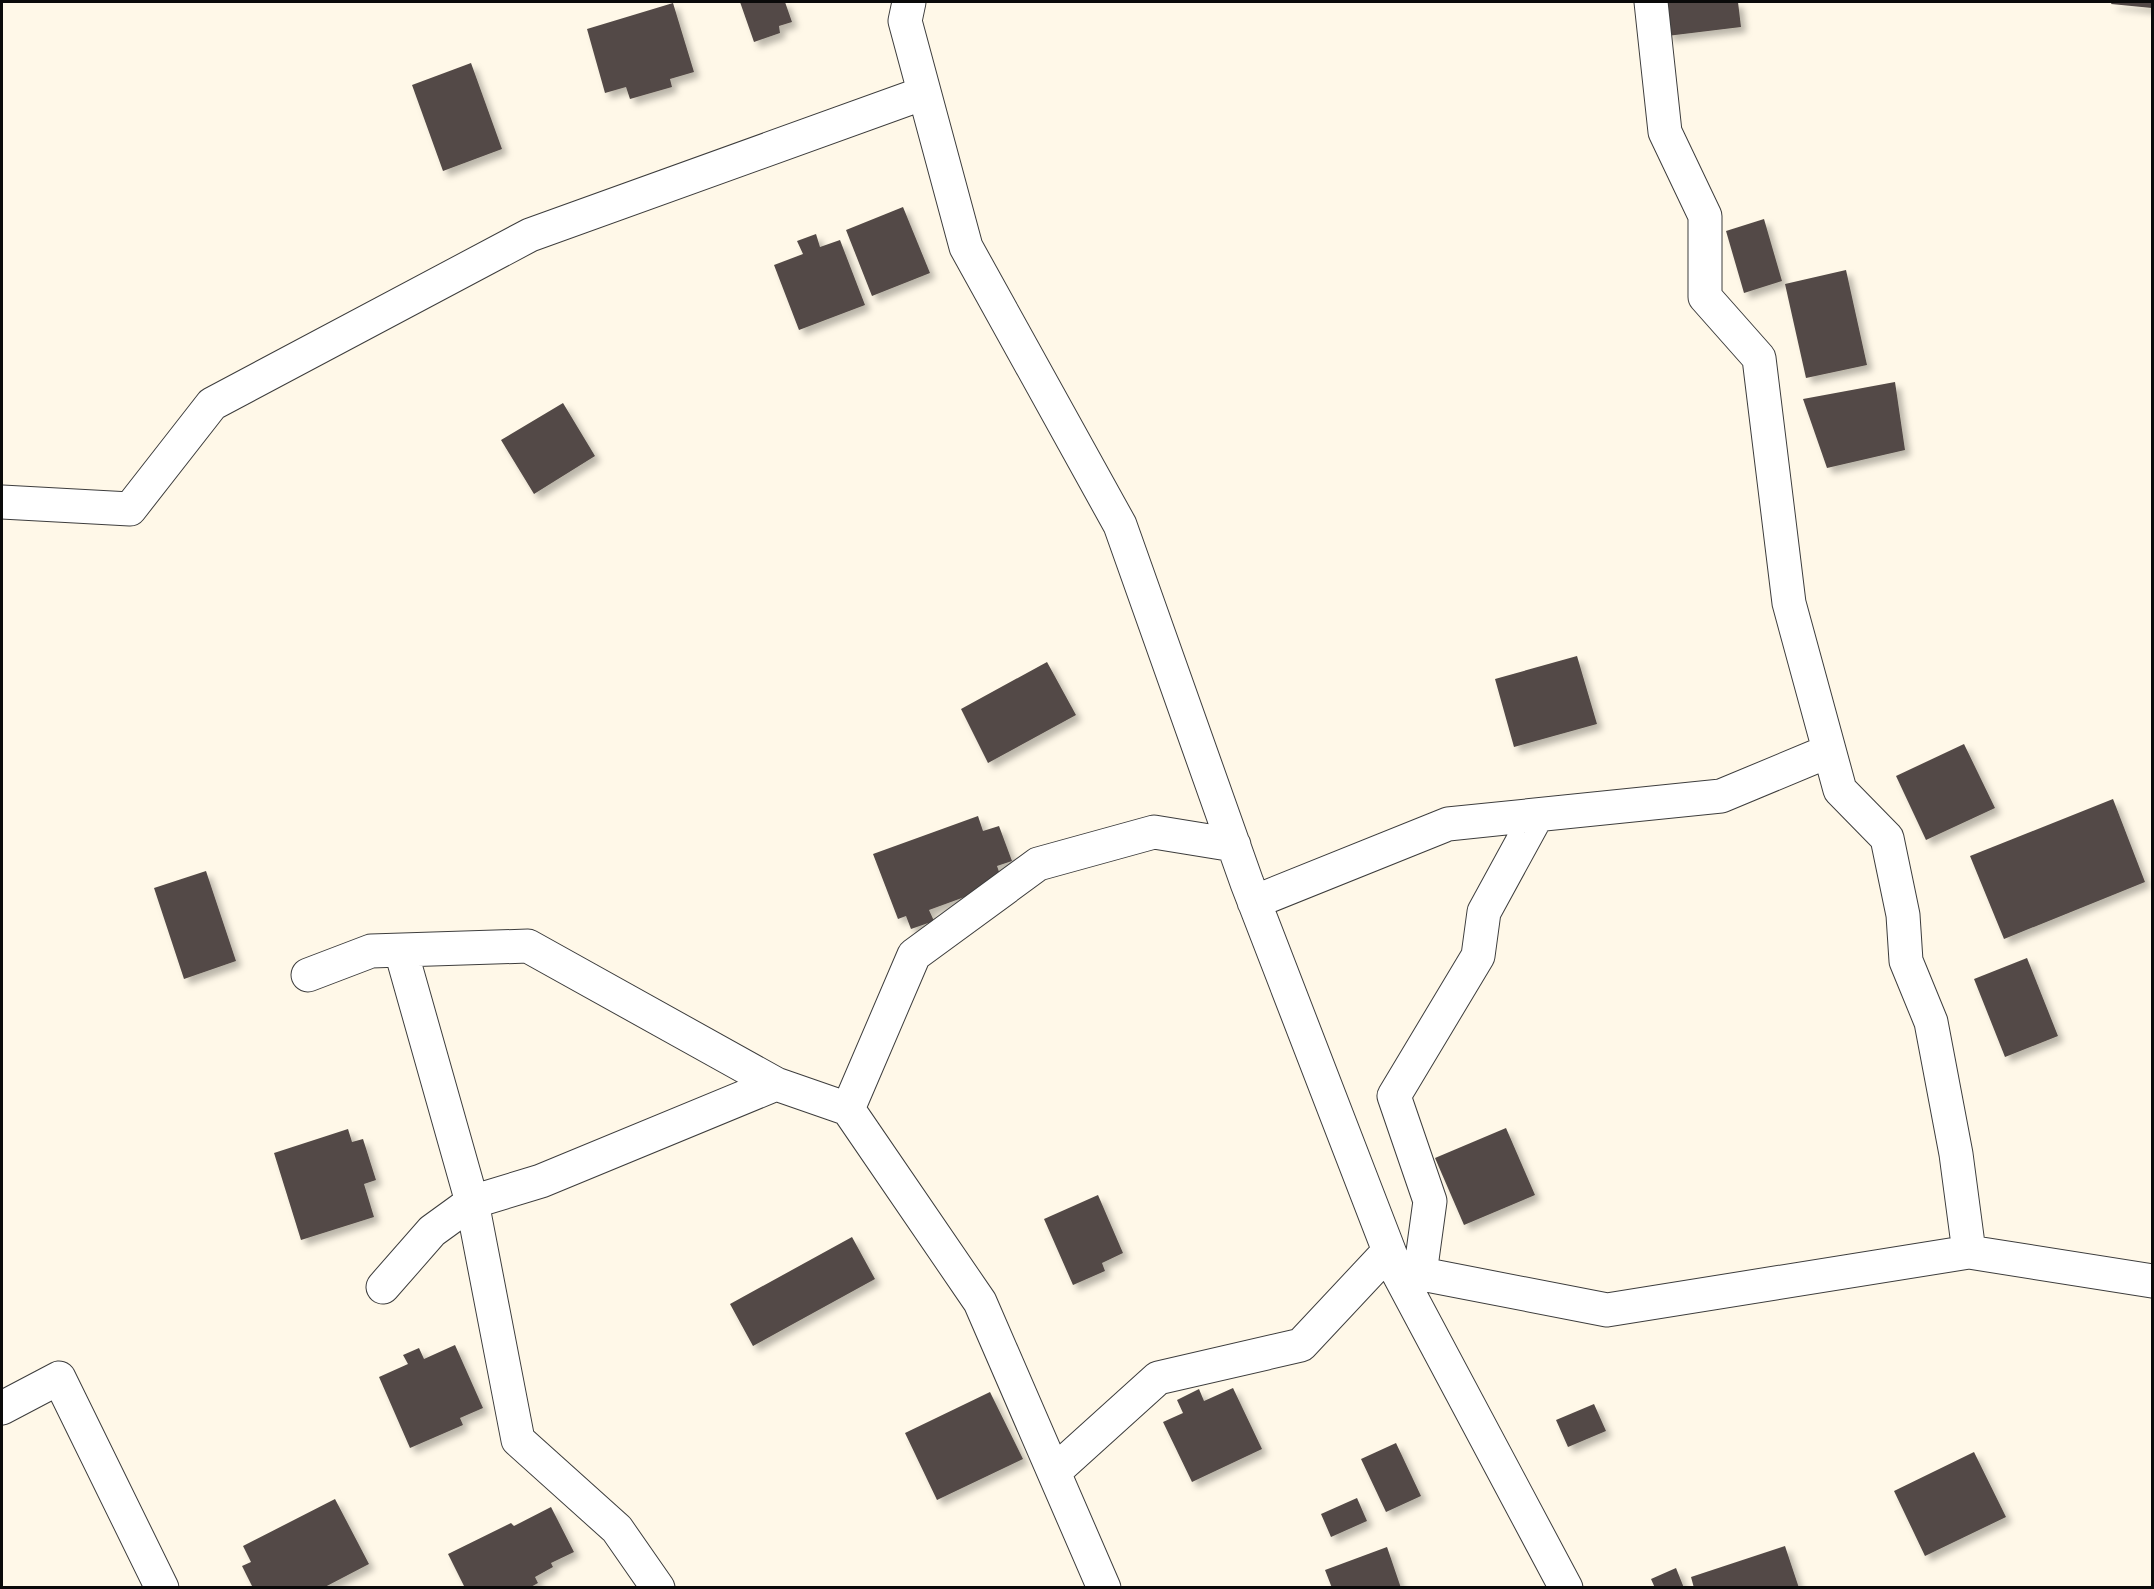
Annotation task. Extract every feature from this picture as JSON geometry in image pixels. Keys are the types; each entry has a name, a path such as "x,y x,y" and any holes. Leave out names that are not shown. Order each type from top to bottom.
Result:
{"street":[{"path":"933,2 907,11 924,93 966,247 1120,525 1254,902 1401,1265 1566,1587"},
{"path":"1651,2 1665,132 1705,216 1706,297 1759,358 1790,603 1840,790 1887,838 1903,915 1906,961 1930,1022 1956,1154 1970,1252"},
{"path":"2,502 130,509 212,404 519,240 924,93"},
{"path":"1254,902 1448,824 1721,796 1829,751"},
{"path":"1054,1472 1158,1378 1300,1345 1401,1265 1430,1201 1394,1096 1478,956 1484,912 1537,815"},
{"path":"848,1109 914,955 1038,864 1154,832 1234,845"},
{"path":"308,975 371,951 528,946 776,1084 848,1109 980,1302 1104,1587"},
{"path":"401,951 472,1202 518,1440 617,1529 658,1587"},
{"path":"383,1287 432,1231 472,1202 542,1181 776,1084"},
{"path":"1401,1265 1607,1310 1970,1252 2152,1281"},
{"path":"2,1408 59,1378 162,1587"}],"building":[{"path":"740,2 785,2 792,22 779,26 780,33 754,42"},
{"path":"1663,2 1738,2 1741,27 1667,36"},
{"path":"2112,2 2152,2 2152,8 2111,4"},
{"path":"673,3 694,72 670,79 672,87 630,99 626,87 605,93 587,29"},
{"path":"471,63 502,149 443,171 412,85"},
{"path":"903,207 930,273 872,296 846,230"},
{"path":"1764,219 1782,281 1744,293 1726,231"},
{"path":"816,234 820,247 840,240 865,305 799,330 774,265 803,254 797,241"},
{"path":"1846,270 1867,365 1806,378 1785,284"},
{"path":"1895,382 1905,450 1827,468 1803,399"},
{"path":"563,403 595,456 534,494 501,440"},
{"path":"1577,656 1597,724 1514,747 1495,679"},
{"path":"1047,662 1076,715 988,763 961,709"},
{"path":"1964,744 1995,808 1926,840 1896,776"},
{"path":"2113,799 2145,882 2004,939 1970,856"},
{"path":"978,816 983,831 999,826 1012,861 997,866 1003,883 929,910 934,921 911,929 906,916 898,919 873,854"},
{"path":"206,871 236,961 184,979 154,888"},
{"path":"2027,958 2058,1036 2005,1057 1974,979"},
{"path":"1506,1128 1535,1195 1464,1225 1435,1158"},
{"path":"348,1129 352,1142 363,1139 376,1180 364,1184 374,1217 301,1240 274,1153"},
{"path":"1098,1195 1123,1253 1102,1263 1105,1271 1073,1285 1044,1219"},
{"path":"852,1237 875,1279 753,1346 730,1304"},
{"path":"455,1345 483,1408 460,1418 463,1425 410,1448 379,1377 408,1364 403,1355 419,1348 424,1359"},
{"path":"1233,1388 1262,1449 1192,1482 1163,1422 1183,1413 1177,1400 1199,1389 1204,1401"},
{"path":"990,1392 1023,1459 937,1500 905,1433"},
{"path":"1594,1404 1606,1431 1568,1447 1556,1420"},
{"path":"1396,1443 1421,1496 1386,1512 1361,1459"},
{"path":"1974,1452 2006,1517 1925,1556 1894,1491"},
{"path":"1357,1498 1367,1521 1331,1537 1321,1514"},
{"path":"335,1499 369,1564 323,1588 253,1588 242,1566 251,1562 243,1546"},
{"path":"551,1507 574,1552 551,1563 553,1567 535,1577 538,1583 529,1588 465,1588 448,1554 511,1523 514,1526"},
{"path":"1785,1546 1799,1588 1694,1588 1691,1577"},
{"path":"1387,1547 1401,1588 1332,1588 1325,1570"},
{"path":"1676,1568 1684,1588 1655,1588 1651,1579"}]}
